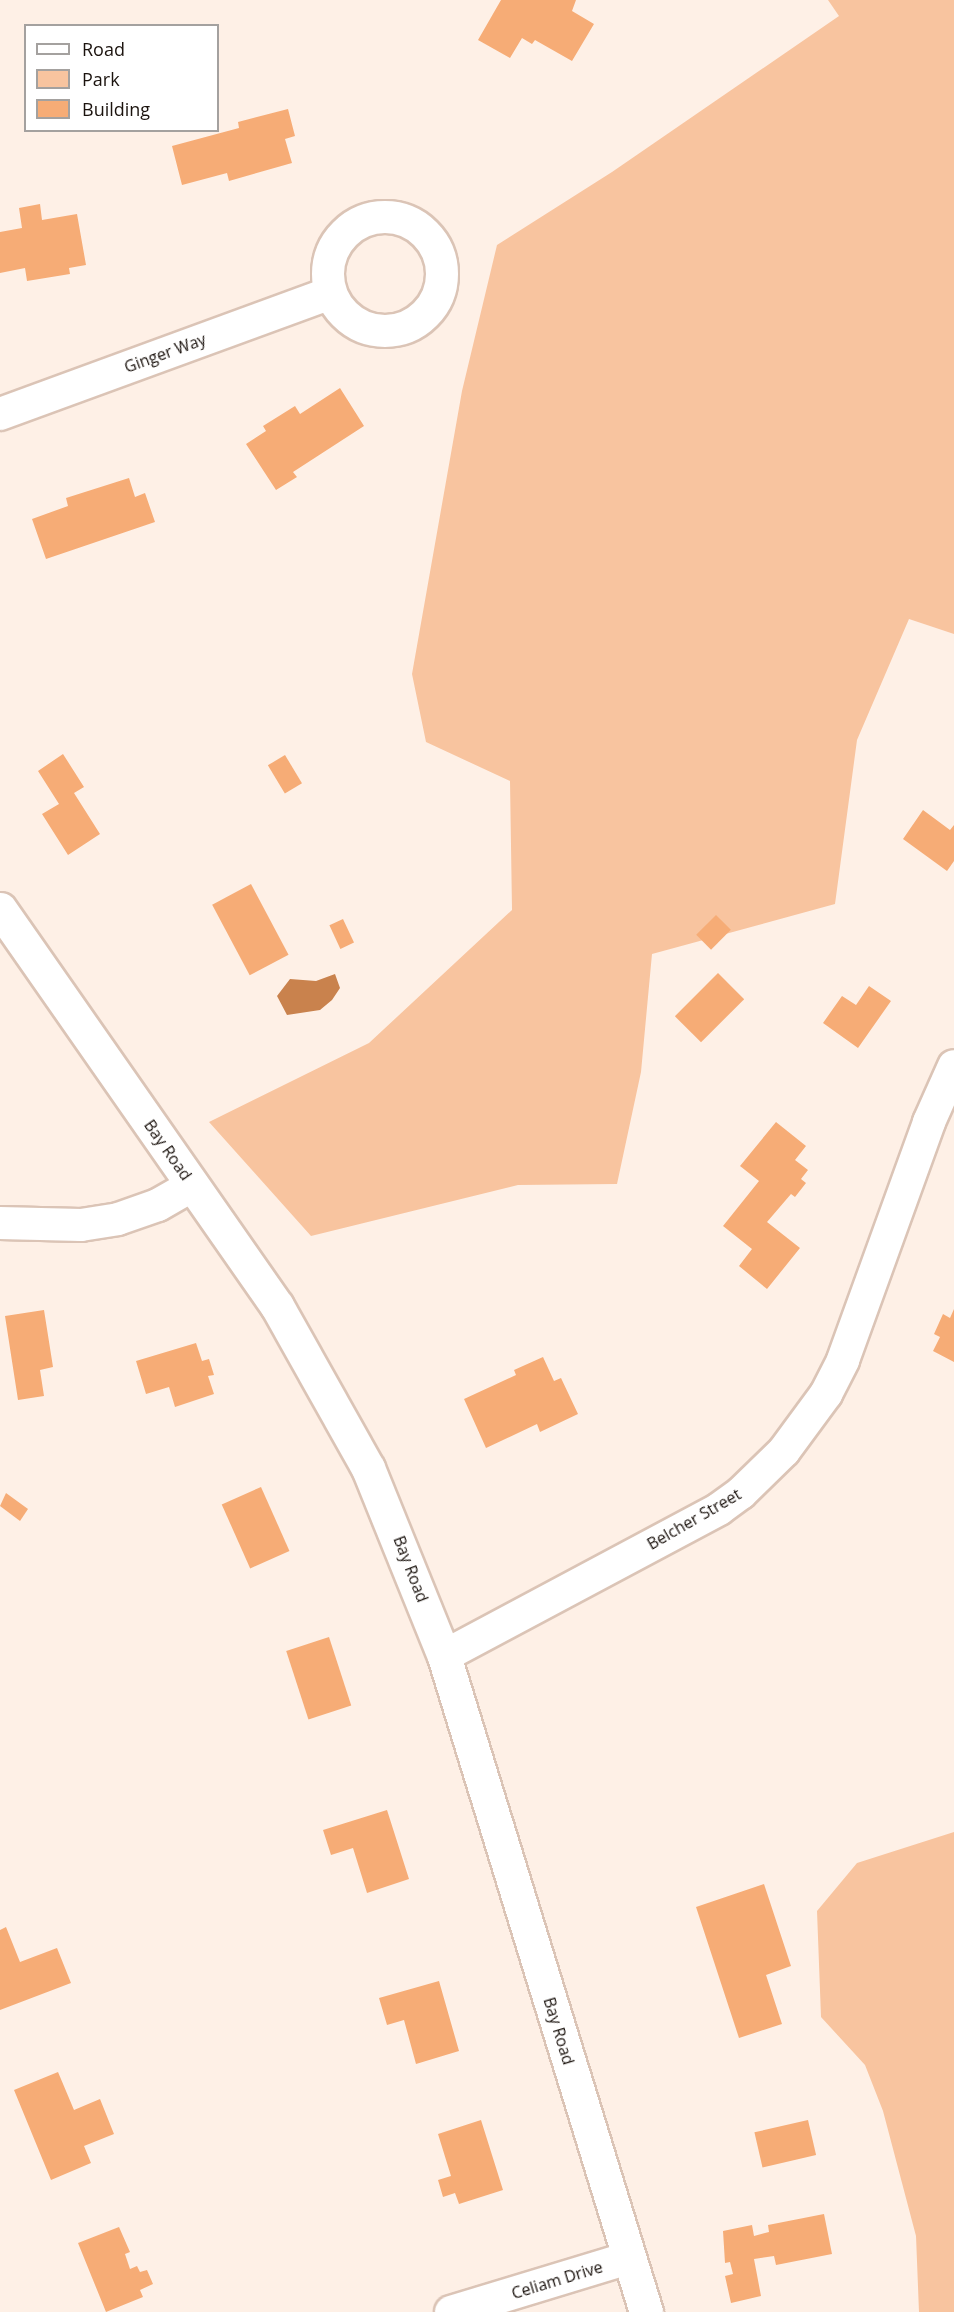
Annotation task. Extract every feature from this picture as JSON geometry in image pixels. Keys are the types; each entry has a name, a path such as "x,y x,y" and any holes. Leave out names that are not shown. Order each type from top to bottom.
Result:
{"main road":[{"name":"Bay Road","path":"0,909 277,1306 335,1405 393,1522 444,1656 646,2312"}],"street":[{"name":"Ginger Way","path":"0,414 330,292"},
{"name":"Belcher Street","path":"444,1656 719,1509 741,1493 784,1451 826,1394 843,1360 928,1122 954,1066"},
{"path":"0,1223 81,1225 118,1219 158,1204 193,1185"},
{"name":"Celiam Drive","path":"451,2312 629,2258"}],"green space":[{"path":"828,0 954,0 954,634 909,619 857,740 835,904 652,954 641,1072 617,1184 518,1185 311,1236 209,1122 369,1043 512,910 510,781 426,742 412,674 462,391 497,245 612,172 839,16"},
{"path":"954,1832 954,2312 919,2312 916,2236 883,2111 865,2065 821,2017 817,1911 857,1863"}],"shaded area":[{"path":"335,974 340,988 332,1000 320,1010 287,1015 277,996 290,979 316,981"}],"building":[{"path":"501,0 576,0 572,11 594,24 572,61 535,40 532,44 522,38 510,58 478,40"},
{"path":"288,109 295,136 285,139 292,163 229,181 227,173 182,185 172,146 239,128 238,122"},
{"path":"40,204 42,220 77,214 86,265 69,268 70,274 27,281 25,268 0,273 0,232 22,228 19,208"},
{"path":"340,388 364,426 293,472 297,477 276,490 246,444 266,431 263,426 295,406 300,414"},
{"path":"129,478 135,497 145,493 155,522 46,559 32,519 68,506 66,498"},
{"path":"63,754 84,787 74,793 100,834 68,855 42,814 59,804 38,771"},
{"path":"285,755 302,783 285,794 268,765"},
{"path":"923,810 950,830 954,825 954,861 947,871 903,839"},
{"path":"251,884 289,955 250,975 212,905"},
{"path":"716,915 731,930 711,950 696,935"},
{"path":"343,919 354,943 340,949 329,925"},
{"path":"718,973 744,999 701,1042 675,1016"},
{"path":"869,986 891,1001 858,1048 823,1023 842,996 856,1005"},
{"path":"776,1122 806,1146 795,1160 808,1170 801,1179 806,1183 795,1197 791,1194 767,1222 800,1248 767,1289 739,1266 752,1249 723,1226 759,1181 740,1166"},
{"path":"954,1309 954,1362 933,1351 940,1337 934,1334 943,1314 950,1318"},
{"path":"44,1310 53,1367 40,1370 44,1396 18,1400 5,1316"},
{"path":"196,1343 202,1361 209,1359 214,1375 208,1376 214,1394 175,1407 169,1387 146,1394 136,1361"},
{"path":"543,1357 554,1381 561,1378 578,1414 540,1432 537,1424 486,1448 464,1399 516,1375 514,1370"},
{"path":"261,1487 289,1551 250,1568 222,1504"},
{"path":"6,1493 28,1509 20,1521 0,1506"},
{"path":"329,1637 351,1705 308,1719 286,1651"},
{"path":"387,1810 409,1879 367,1893 353,1848 331,1855 323,1830"},
{"path":"764,1884 791,1966 766,1975 782,2024 739,2038 696,1907"},
{"path":"6,1927 20,1962 57,1948 71,1983 0,2010 0,1930"},
{"path":"439,1981 459,2051 416,2064 404,2020 387,2025 379,1998"},
{"path":"58,2072 74,2110 100,2099 114,2134 84,2146 91,2163 51,2180 14,2090"},
{"path":"481,2120 503,2190 459,2204 455,2193 443,2197 438,2180 451,2176 438,2134"},
{"path":"808,2120 816,2155 763,2167 754,2132"},
{"path":"824,2214 832,2254 776,2265 774,2256 754,2259 761,2296 731,2303 725,2276 733,2274 730,2262 725,2263 723,2231 752,2225 754,2236 769,2232 768,2225"},
{"path":"119,2227 130,2252 125,2254 130,2269 137,2266 140,2272 147,2270 153,2284 140,2290 143,2297 106,2312 78,2243"}]}
